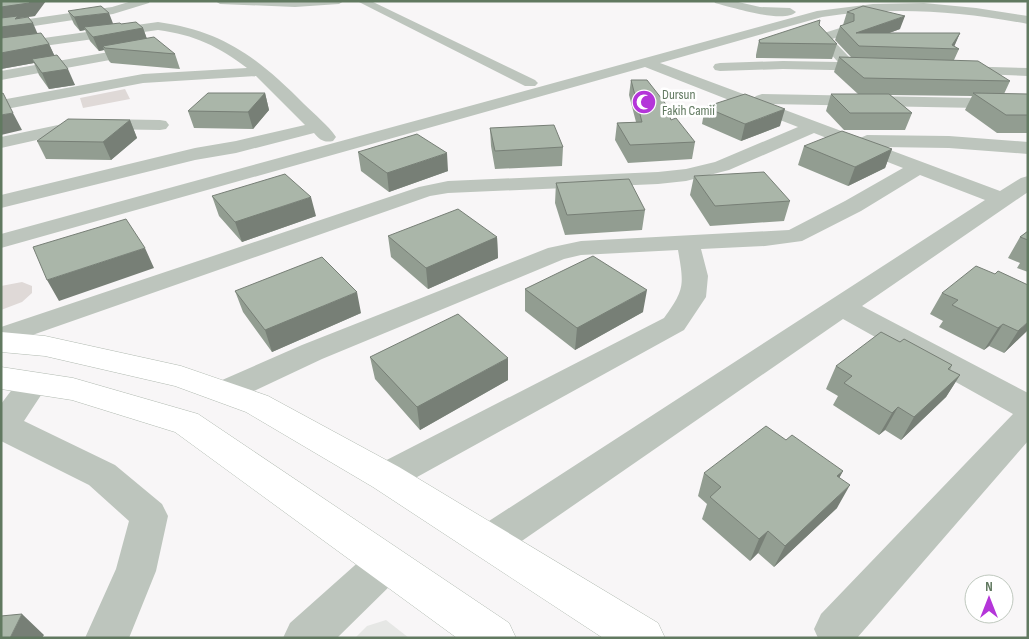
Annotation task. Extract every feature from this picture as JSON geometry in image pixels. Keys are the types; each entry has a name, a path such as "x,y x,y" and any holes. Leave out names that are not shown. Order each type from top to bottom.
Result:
{"main road":[{"path":"1,342 44,346 181,377 257,404 386,477 643,638"},
{"path":"18,380 73,389 186,424 494,638"}],"street":[{"path":"1,25 59,12 130,1"},
{"path":"1,25 35,22 113,10 145,1"},
{"path":"220,1 312,4 339,1"},
{"path":"362,1 530,83"},
{"path":"705,1 738,11 746,15 752,23"},
{"path":"719,1 760,11 790,12"},
{"path":"1,224 323,132 530,83 821,3 842,1"},
{"path":"923,1 973,6 1028,16"},
{"path":"1,241 645,62 851,7 892,4 957,8 1028,20"},
{"path":"35,22 44,42"},
{"path":"1,48 158,26 172,27 208,36 229,47 258,71 323,132"},
{"path":"817,76 846,62 823,38 843,31"},
{"path":"181,42 208,36"},
{"path":"1,76 154,48"},
{"path":"645,62 1001,199"},
{"path":"720,67 783,65 817,76 889,68"},
{"path":"938,70 1028,72"},
{"path":"1,105 162,76 235,74 258,71"},
{"path":"650,80 674,74"},
{"path":"817,76 835,101"},
{"path":"737,98 1028,104"},
{"path":"912,101 956,142"},
{"path":"1,143 77,126 98,124 160,125"},
{"path":"1,337 426,190 448,187 648,179 686,175 722,166 814,127"},
{"path":"1,202 195,154 323,132"},
{"path":"850,141 956,142 1028,148"},
{"path":"224,392 312,352 557,253 581,248 794,236 853,206 919,167"},
{"path":"489,542 1028,182"},
{"path":"386,477 674,324 693,297 695,276 688,243"},
{"path":"840,306 1028,408"},
{"path":"18,380 2,427 102,475 149,516 136,571 107,638"},
{"path":"836,629 1028,420"},
{"path":"305,638 386,563"}],"shaded area":[{"path":"125,89 130,99 83,108 80,98"},
{"path":"22,282 32,286 32,293 22,302 1,310 1,286"},
{"path":"386,620 409,638 355,638 367,626"}],"building":[{"path":"1,1 31,1 29,3 1,7"},
{"path":"101,6 109,13 74,17 68,11"},
{"path":"863,6 905,16 856,33 960,33 952,45 959,49 859,46 840,26 854,21 854,14 847,12"},
{"path":"18,16 15,19 28,17 33,23 1,27 1,18"},
{"path":"820,20 819,25 837,44 760,43 759,40"},
{"path":"136,22 143,28 93,37 84,27 121,24"},
{"path":"41,33 49,44 1,53 1,38"},
{"path":"154,37 175,54 105,48 103,46"},
{"path":"57,55 68,69 42,73 32,59"},
{"path":"839,57 978,61 1010,81 864,78"},
{"path":"631,80 647,80 665,103 671,120 676,118 695,142 630,145 617,123 642,122"},
{"path":"3,93 13,113 1,115 1,94"},
{"path":"208,93 265,93 248,112 188,111"},
{"path":"973,93 1028,94 1028,115 1006,115"},
{"path":"745,94 785,109 745,124 705,107"},
{"path":"831,94 889,94 912,113 850,113"},
{"path":"68,119 130,120 103,142 37,141"},
{"path":"554,125 563,147 495,151 490,128"},
{"path":"842,131 892,149 855,167 804,146"},
{"path":"417,134 447,153 387,173 358,152"},
{"path":"764,172 790,201 715,206 694,176"},
{"path":"285,174 311,197 235,222 212,196"},
{"path":"629,179 645,210 567,215 556,183"},
{"path":"458,209 497,237 426,268 388,236"},
{"path":"126,219 145,248 47,280 33,247"},
{"path":"1028,231 1028,240 1020,237"},
{"path":"593,256 647,290 577,328 525,289"},
{"path":"322,257 357,292 265,330 235,291"},
{"path":"976,266 995,274 998,271 1028,285 1028,322 1018,331 1003,324 998,328 952,305 958,300 942,293"},
{"path":"458,314 508,358 417,407 370,357"},
{"path":"881,332 900,342 904,339 952,365 948,369 960,375 914,417 898,407 892,413 844,383 852,376 836,366"},
{"path":"766,426 786,440 792,435 843,471 837,476 850,485 785,546 768,531 759,539 710,497 721,487 704,473"},
{"path":"22,614 10,638 1,638 1,616"}],"place":[{"name":"Dursun Fakih Camii","path":"644,102"}]}
